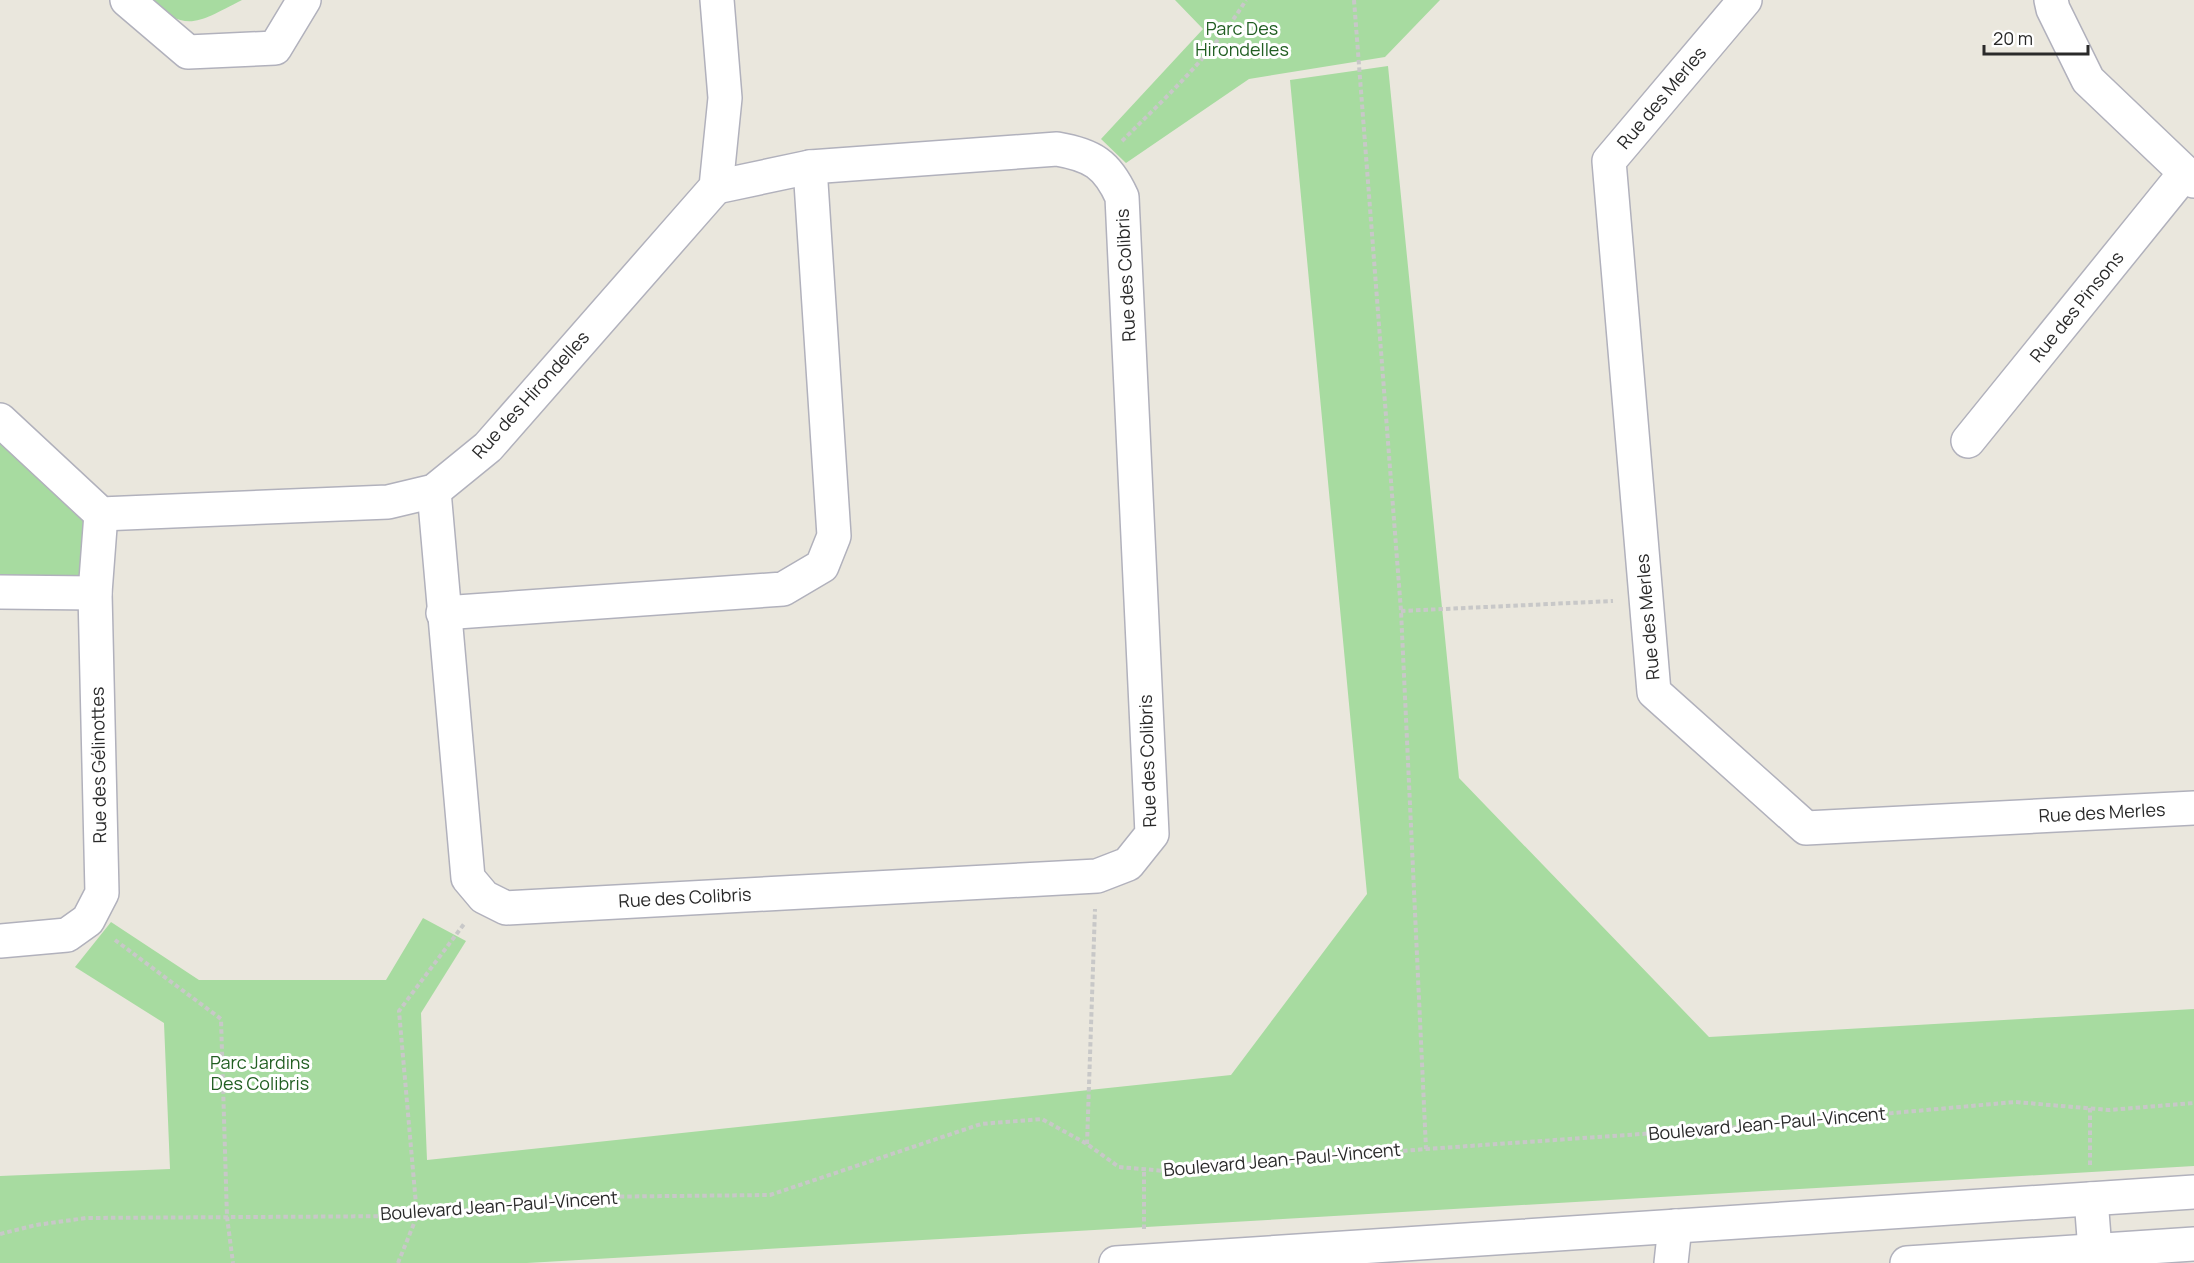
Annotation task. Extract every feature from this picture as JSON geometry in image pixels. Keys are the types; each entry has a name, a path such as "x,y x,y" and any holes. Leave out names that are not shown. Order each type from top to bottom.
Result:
{"street":[{"path":"127,0 188,52 275,48 304,0"},
{"path":"717,0 725,98 716,187 810,167 1057,149 1080,153 1100,163"},
{"name":"Rue des Merles","path":"1745,0 1609,161 1654,692 1806,828 2194,808"},
{"name":"Rue des Pinsons","path":"1968,441 2190,177 2088,80 2053,9 2052,0"},
{"name":"Rue des Colibris","path":"484,897 506,908 1097,876 1128,864 1152,834 1122,197 1100,163"},
{"path":"443,613 783,589 822,566 834,536 810,167"},
{"name":"Rue des Hirondelles","path":"101,514 388,502 434,491 488,447 716,187"},
{"path":"0,420 101,514"},
{"path":"434,491 468,878 484,897"},
{"name":"Rue des Gélinottes","path":"0,941 67,936 88,920 102,892 94,593 101,514"},
{"path":"0,592 94,593"},
{"path":"1134,1262 2194,1192"},
{"path":"2091,1199 2095,1256"},
{"path":"1671,1263 1675,1226"},
{"path":"1907,1263 2095,1256 2194,1244"}],"path":[{"path":"1100,163 1187,76 1227,31 1246,0"},
{"path":"1354,0 1401,611 1426,1149"},
{"path":"1401,611 1647,599"},
{"path":"1087,1144 1097,876"},
{"path":"398,1263 417,1216 399,1011 484,897"},
{"path":"88,920 221,1020 227,1217 233,1263"},
{"name":"Boulevard Jean-Paul-Vincent","path":"0,1234 86,1218 417,1216 577,1197 770,1195 981,1124 1042,1119 1087,1144 1119,1167 1165,1171 1426,1149 1727,1128 2015,1102 2109,1110 2194,1103"},
{"path":"2090,1108 2091,1199"},
{"path":"1134,1262 1144,1169"}],"green space":[{"path":"147,0 242,0 203,19 183,21 161,11"},
{"name":"Parc Des Hirondelles","path":"1175,0 1440,0 1385,57 1249,79 1126,163 1101,139 1203,29"},
{"name":"Parc Jardins Des Colibris","path":"1388,66 1459,778 1709,1037 2194,1009 2194,1166 527,1263 0,1263 0,1176 170,1169 164,1023 75,967 111,922 199,980 386,980 423,918 466,941 421,1013 427,1160 1231,1075 1367,894 1290,80"},
{"path":"0,420 101,514 95,593 0,592"}]}
